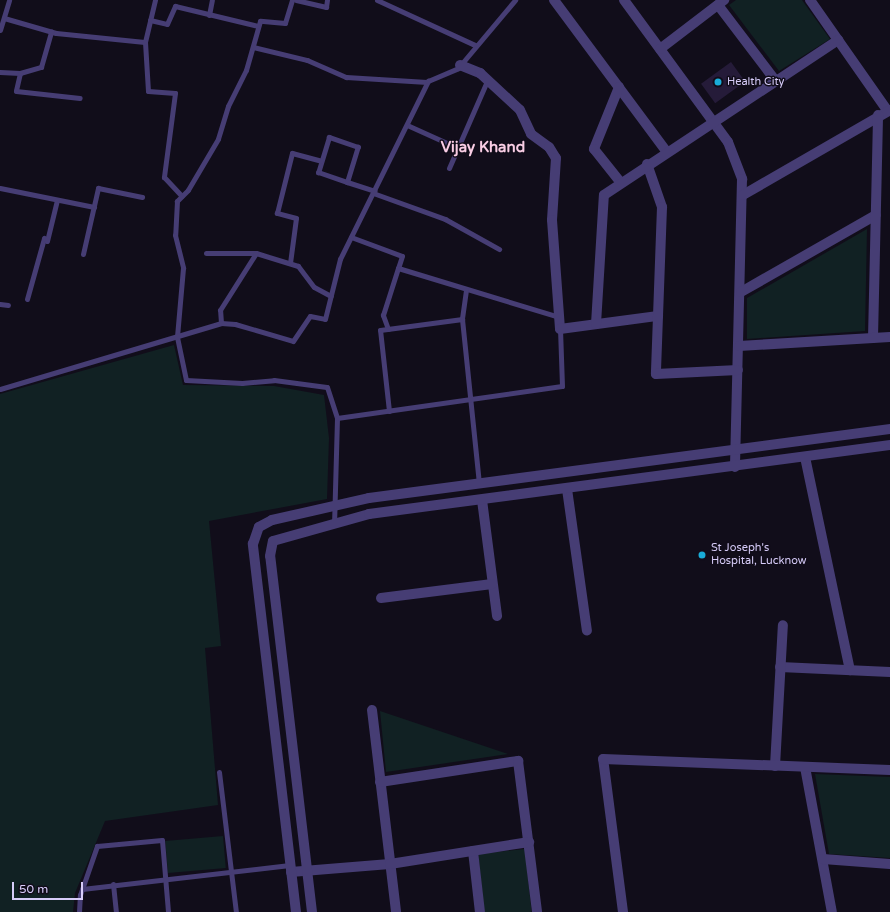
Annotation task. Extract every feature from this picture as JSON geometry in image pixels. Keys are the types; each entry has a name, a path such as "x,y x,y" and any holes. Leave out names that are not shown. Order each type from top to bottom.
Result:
{"street":[{"path":"554,0 666,151"},
{"path":"624,0 728,142 742,179 741,292 734,466"},
{"path":"810,0 885,112 876,215 872,338"},
{"path":"660,49 721,3 775,80"},
{"path":"596,324 604,195 712,120 838,40"},
{"path":"460,66 480,73 520,110 531,134 550,147 556,158 552,220 560,329 658,316"},
{"path":"619,87 594,149 621,182"},
{"path":"743,195 885,112"},
{"path":"647,164 662,207 656,374 738,370"},
{"path":"741,292 876,215"},
{"path":"739,346 890,337"},
{"path":"296,912 254,534 258,527 272,520 333,506 479,483 890,429"},
{"path":"312,912 270,547 280,538 369,514 567,489 890,445"},
{"path":"805,457 850,670"},
{"path":"567,489 587,631"},
{"path":"482,500 497,616"},
{"path":"381,598 492,584"},
{"path":"775,766 783,625"},
{"path":"780,667 890,672"},
{"path":"372,710 396,912"},
{"path":"623,912 603,759 890,770"},
{"path":"380,782 518,761 537,912"},
{"path":"805,767 832,912"},
{"path":"291,869 307,871 390,864 529,842"},
{"path":"473,851 480,912"},
{"path":"823,859 890,864"}],"lane":[{"path":"0,30 9,0"},
{"path":"155,0 145,42 148,91 175,93 164,177 182,196"},
{"path":"210,15 212,0"},
{"path":"292,0 285,23 260,21 218,139 182,196 177,201 175,235 183,268 177,337 186,380 242,383 274,380 327,387 336,418 333,506 334,523"},
{"path":"296,0 326,7 327,0"},
{"path":"377,0 475,45"},
{"path":"252,47 307,60 346,77 427,82 460,66 475,45 515,0"},
{"path":"150,20 167,24 175,6 258,26"},
{"path":"4,18 51,31 145,42"},
{"path":"0,72 20,74 41,67 51,31"},
{"path":"20,74 16,91 80,98"},
{"path":"449,168 487,81"},
{"path":"0,389 221,324 235,324 294,341 310,316 325,318 340,258 374,192 427,82"},
{"path":"407,125 458,148"},
{"path":"347,182 358,147 329,137 318,172 444,219 500,249"},
{"path":"290,263 296,218 277,213 292,153 321,161"},
{"path":"0,188 94,207"},
{"path":"83,254 98,188 142,197"},
{"path":"27,299 57,200"},
{"path":"351,237 402,256 383,315 388,329"},
{"path":"206,253 256,253 290,263 298,266 314,287 331,296"},
{"path":"221,324 223,304 256,253"},
{"path":"398,268 466,290 559,317"},
{"path":"466,290 462,319 479,483"},
{"path":"0,304 8,305"},
{"path":"389,411 380,330 462,319"},
{"path":"336,418 562,386 560,329"},
{"path":"219,772 236,912"},
{"path":"79,912 82,889 97,846 162,840 168,912"},
{"path":"82,889 113,884 231,871 291,869"},
{"path":"113,884 116,912"}],"shaded area":[{"path":"736,0 802,0 830,39 779,71 729,5"},
{"path":"867,229 865,331 747,339 747,298"},
{"path":"174,345 183,385 274,386 324,395 329,438 327,499 209,521 221,646 205,648 218,805 105,821 75,893 73,912 0,912 0,394"},
{"path":"380,711 508,754 386,772"},
{"path":"815,774 890,777 890,858 829,854"},
{"path":"223,836 226,868 168,873 165,841"},
{"path":"525,849 532,912 484,912 478,854"}],"building":[{"path":"731,62 745,81 715,103 701,84"}],"place":[{"name":"Health City","path":"718,82"},
{"name":"St Joseph's Hospital, Lucknow","path":"702,555"}],"district":[{"name":"Vijay Khand","path":"483,148"}]}
